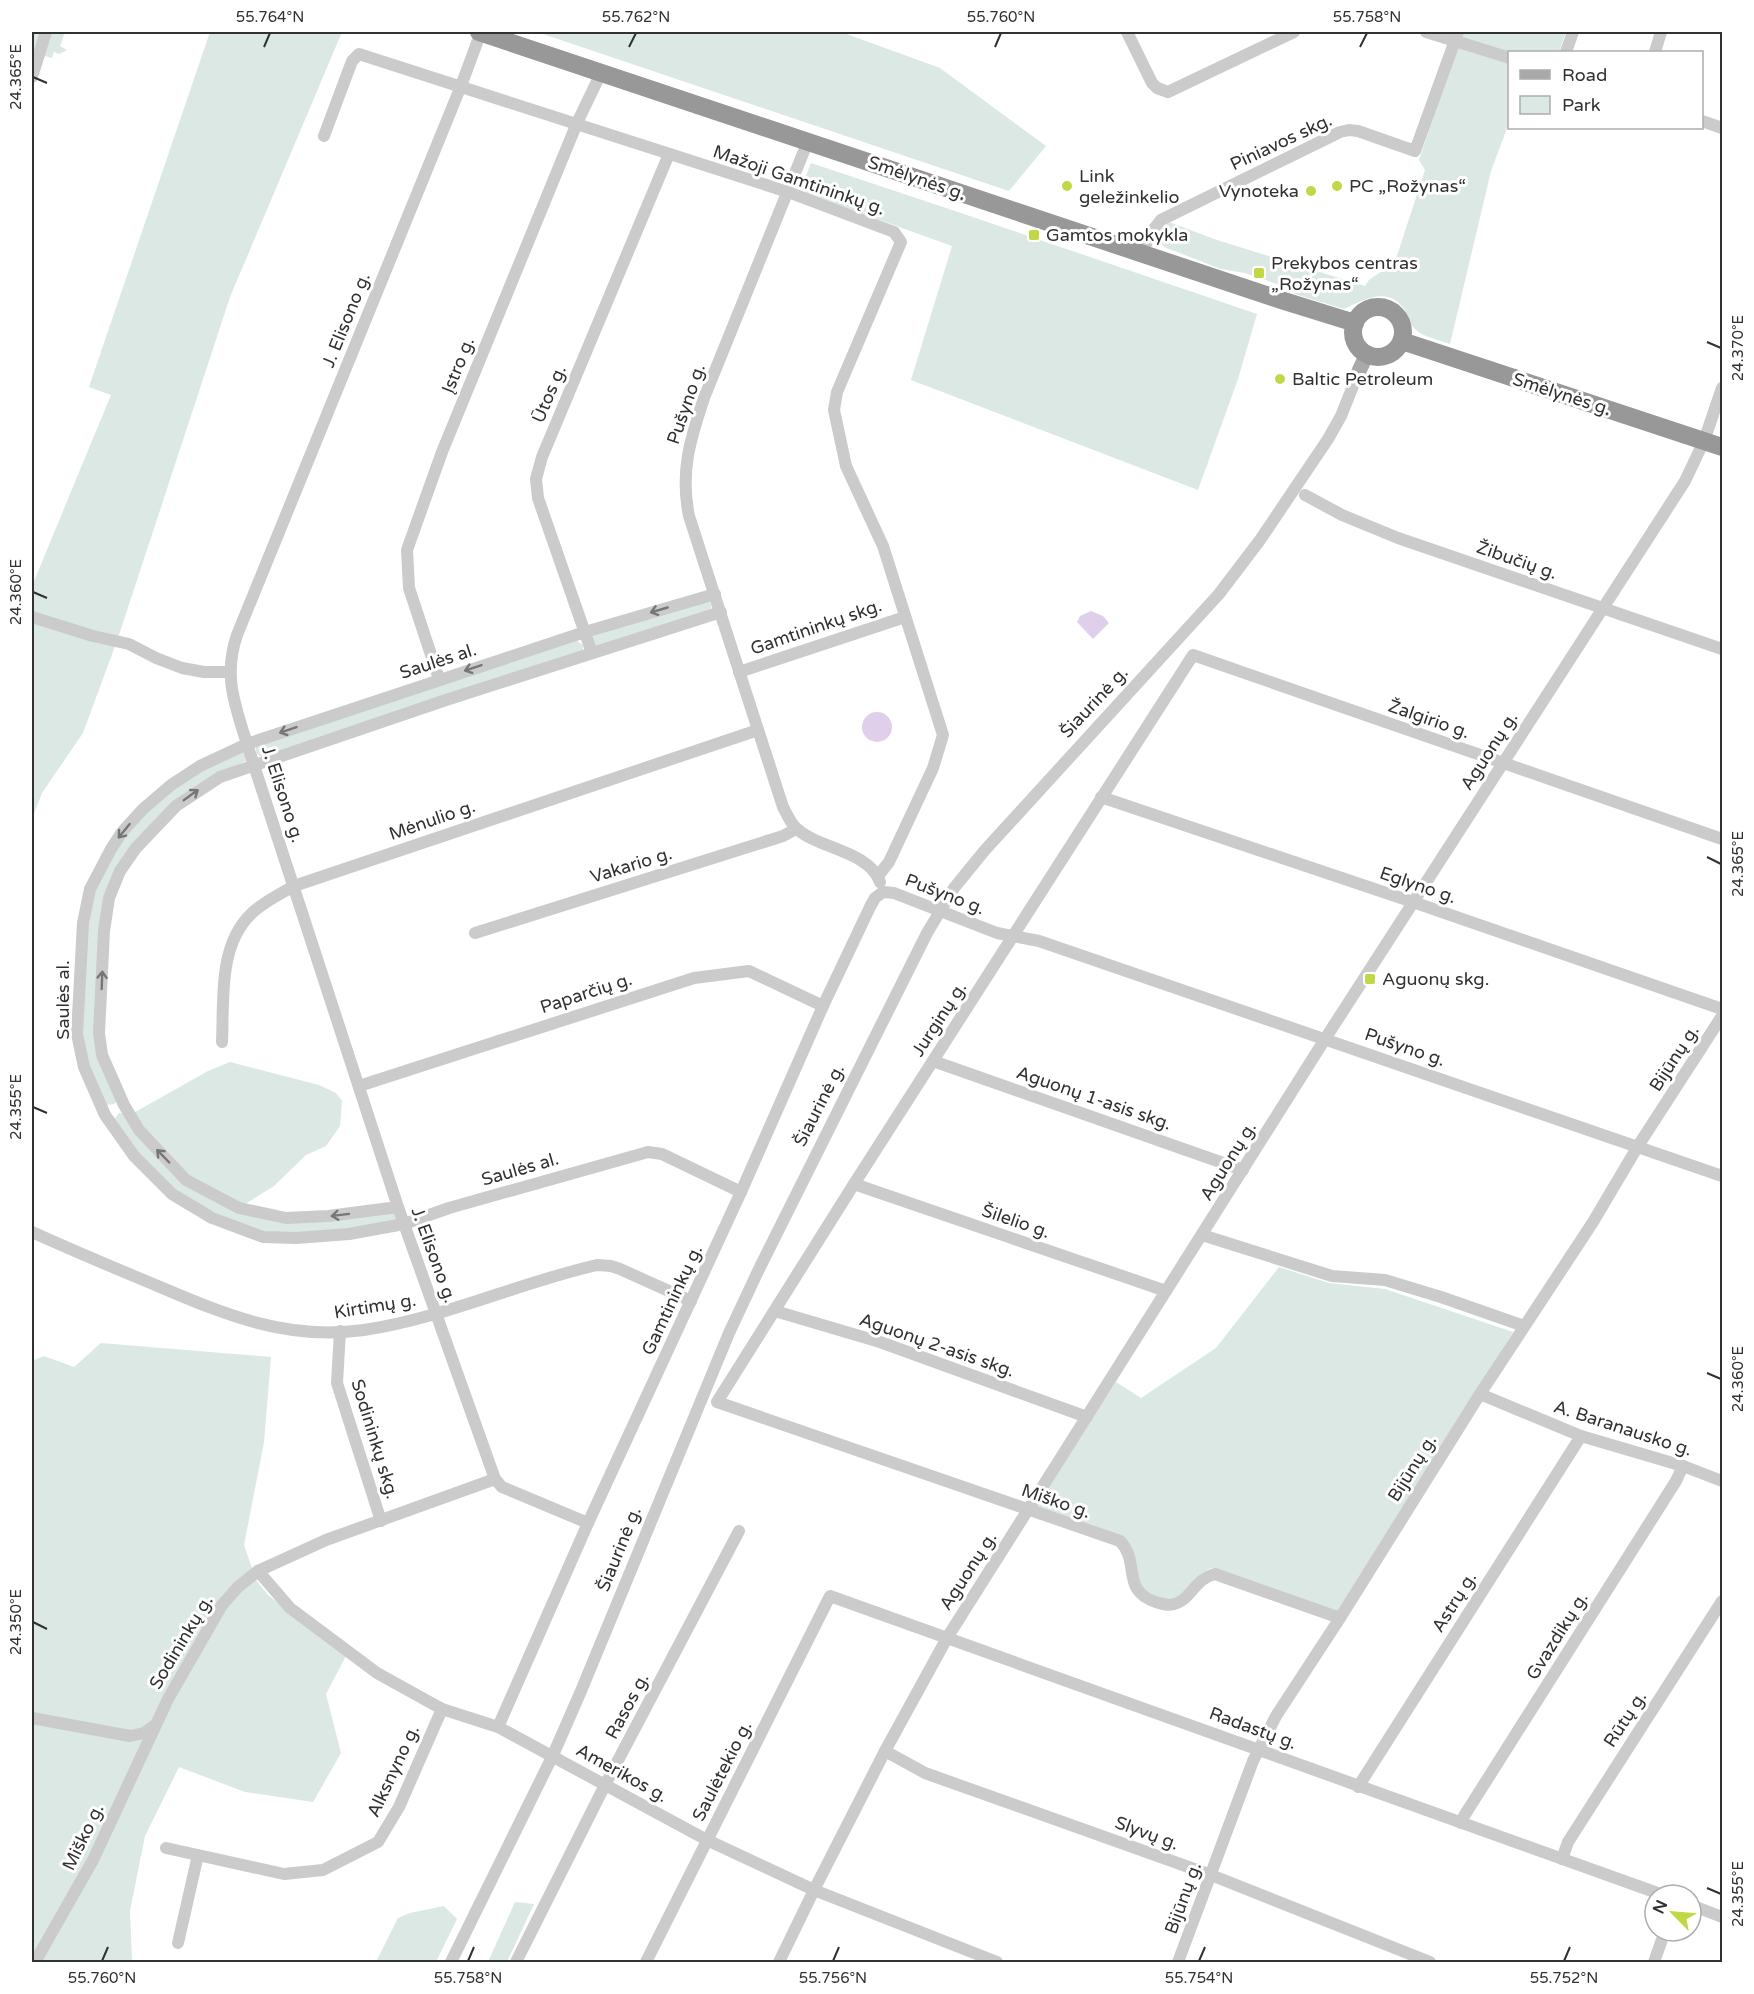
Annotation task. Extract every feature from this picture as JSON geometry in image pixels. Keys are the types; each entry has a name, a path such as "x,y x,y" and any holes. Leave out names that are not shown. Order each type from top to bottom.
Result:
{"highway":[{"name":"Smėlynės g.","path":"480,32 1355,323"},
{"path":"1378,307 1389,309 1395,312 1402,322 1402,341 1387,355 1367,354 1355,340 1355,323 1366,310 1378,307"},
{"name":"Smėlynės g.","path":"1402,341 1722,447"}],"main road":[{"name":"Šiaurinė g.","path":"1359,371 1367,354"}],"street":[{"path":"32,77 46,32"},
{"name":"J. Elisono g.","path":"480,32 461,86 237,635 232,651 230,672 233,697 247,744 398,1207 495,1479"},
{"path":"1127,32 1152,83 1157,88 1168,92 1294,32"},
{"path":"1426,32 1456,36 1508,58"},
{"path":"1566,51 1573,32"},
{"path":"1655,51 1661,32"},
{"name":"Piniavos skg.","path":"1142,254 1150,234 1161,220 1340,132 1358,131 1415,151 1456,36"},
{"name":"Mažoji Gamtininkų g.","path":"324,136 352,61 359,54 788,192 894,232 900,242 837,392 834,410 846,466 882,546 943,735 933,768 889,862 878,876"},
{"name":"Įstro g.","path":"439,679 409,588 406,550 442,452 577,123 601,73"},
{"path":"1703,122 1720,128 1722,114"},
{"name":"Pušyno g.","path":"796,829 783,807 687,509 684,487 687,456 704,398 808,141"},
{"name":"Ūtos g.","path":"592,653 538,498 536,479 538,468 669,154"},
{"name":"Šiaurinė g.","path":"451,1962 553,1755 729,1333 940,910 964,875 985,850 1239,570 1328,439 1341,416 1359,371"},
{"name":"Aguonų g.","path":"779,1962 885,1751 946,1638 1325,1039 1685,481 1704,441 1722,388"},
{"name":"Žibučių g.","path":"1305,495 1342,515 1398,538 1722,649"},
{"name":"Saulės al.","path":"715,594 585,632 247,744 200,766 171,785 143,809 122,832 90,889 83,923 77,1034 84,1066 105,1114 134,1156 172,1194 212,1218 263,1237 296,1238 349,1234 404,1224 449,1208 648,1152 662,1154 741,1192"},
{"name":"Saulės al.","path":"398,1207 328,1216 286,1218 239,1208 186,1180 139,1130 124,1105 102,1055 99,1033 104,931 109,898 120,871 136,848 176,806 220,777 721,612"},
{"name":"Gamtininkų skg.","path":"739,672 905,616"},
{"path":"32,617 93,636 129,644 182,668 204,672 230,672"},
{"name":"Žalgirio g.","path":"1193,655 1722,839"},
{"name":"Jurginų g.","path":"717,1402 1193,655"},
{"name":"Mėnulio g.","path":"222,1042 226,963 234,939 250,914 294,886 759,730"},
{"name":"Eglyno g.","path":"1101,797 1722,1009"},
{"path":"796,829 855,857 878,876"},
{"name":"Vakario g.","path":"475,933 783,836 796,829"},
{"name":"Pušyno g.","path":"878,876 883,892 894,893 998,933 1039,941 1722,1176"},
{"name":"Gamtininkų g.","path":"498,1726 823,1006 870,907 875,898 883,892"},
{"name":"Paparčių g.","path":"359,1086 694,978 749,971 823,1006"},
{"name":"Bijūnų g.","path":"1178,1962 1258,1749 1276,1716 1480,1394 1593,1222 1638,1146 1722,1016"},
{"name":"Aguonų 1-asis skg.","path":"933,1061 1244,1170"},
{"path":"105,1114 124,1105"},
{"name":"Šilelio g.","path":"854,1184 1166,1291"},
{"name":"Kirtimų g.","path":"32,1232 227,1315 272,1328 324,1332 364,1329 436,1314 597,1265 621,1269 691,1301"},
{"path":"1202,1235 1332,1275 1385,1280 1524,1326"},
{"name":"Aguonų 2-asis skg.","path":"775,1311 880,1342 1087,1417"},
{"name":"Sodininkų skg.","path":"340,1331 337,1383 381,1521"},
{"name":"A. Baranausko g.","path":"1480,1394 1581,1436 1683,1466 1722,1481"},
{"name":"Miško g.","path":"717,1402 1120,1541 1126,1548 1131,1563 1132,1583 1136,1590 1143,1597 1165,1605 1176,1604 1185,1598 1200,1581 1215,1574 1340,1618"},
{"name":"Astrų g.","path":"1358,1786 1581,1436"},
{"name":"Gvazdikų g.","path":"1461,1823 1676,1481 1683,1466"},
{"path":"495,1479 502,1487 588,1523"},
{"name":"Sodininkų g.","path":"156,1724 222,1605 238,1587 258,1571 326,1540 495,1479"},
{"name":"Rasos g.","path":"516,1962 605,1785 739,1531"},
{"name":"Amerikos g.","path":"258,1571 290,1608 377,1673 442,1709 498,1726 707,1839 814,1890 997,1962"},
{"name":"Radastų g.","path":"830,1596 1643,1888"},
{"name":"Saulėtekio g.","path":"646,1962 830,1596"},
{"name":"Rūtų g.","path":"1562,1859 1568,1842 1722,1601"},
{"name":"Alksnyno g.","path":"166,1848 284,1874 323,1870 378,1842 399,1807 442,1709"},
{"path":"32,1718 129,1736 144,1733 156,1724"},
{"name":"Miško g.","path":"35,1962 93,1860 156,1724"},
{"name":"Slyvų g.","path":"885,1751 925,1773 1210,1875 1430,1962"},
{"path":"178,1943 198,1855"},
{"path":"1703,1910 1722,1917"},
{"path":"1654,1962 1661,1943"}],"green space":[{"path":"32,32 65,32 60,46 67,50 59,54 54,52 52,58 39,54 32,77"},
{"path":"210,32 342,32 230,297 118,638 83,733 42,793 32,819 32,586 111,395 89,387"},
{"path":"537,32 841,32 940,68 1046,146 1009,191"},
{"path":"1462,32 1566,32 1559,51 1508,51 1508,126 1491,171 1450,344 1418,332 1401,305 1387,297 1365,299 1344,309 1298,295 1277,284 1245,273 1221,269 1164,247 1161,240 1161,234 1169,222 1217,240 1365,286 1369,280 1385,269 1392,271 1425,170 1419,160"},
{"path":"811,163 1257,314 1238,379 1198,490 911,380 952,246 805,193 802,185"},
{"path":"706,600 712,604 711,609 601,649 594,646 592,638 594,634"},
{"path":"577,641 583,645 583,652 263,758 256,753 256,746"},
{"path":"241,751 246,761 217,774 117,871 95,1036 117,1101 106,1105 87,1064 80,1034 87,924 94,887 103,865 144,812 190,776"},
{"path":"230,1062 319,1085 336,1093 342,1101 340,1126 326,1146 306,1155 274,1186 239,1208 186,1180 130,1115 208,1071"},
{"path":"119,1113 125,1113 185,1181 287,1220 396,1212 399,1220 318,1234 263,1232 240,1226 176,1192 137,1155 114,1120"},
{"path":"1279,1267 1329,1283 1385,1289 1513,1332 1338,1612 1211,1568 1174,1598 1166,1599 1154,1595 1138,1586 1129,1547 1035,1506 1116,1382 1141,1398 1216,1348"},
{"path":"101,1343 271,1357 264,1442 244,1545 256,1580 268,1595 346,1656 326,1694 341,1753 313,1802 245,1792 179,1767 145,1836 130,1911 132,1960 138,1962 32,1962 32,1361 44,1356 74,1367"},
{"path":"515,1902 534,1904 507,1962 488,1962"},
{"path":"444,1906 457,1919 436,1962 376,1962 398,1918 410,1913"}],"shaded area":[{"path":"1091,611 1103,616 1109,623 1093,639 1077,622 1080,616"},
{"path":"877,712 883,713 891,721 891,733 883,741 877,742 871,741 863,733 862,727 863,721 871,713"}],"place":[{"name":"Link geležinkelio","path":"1067,186"},
{"name":"PC „Rožynas“","path":"1337,186"},
{"name":"Vynoteka","path":"1311,191"},
{"name":"Gamtos mokykla","path":"1034,235"},
{"name":"Prekybos centras „Rožynas“","path":"1259,273"},
{"name":"Baltic Petroleum","path":"1280,379"},
{"name":"Aguonų skg.","path":"1370,979"}]}
